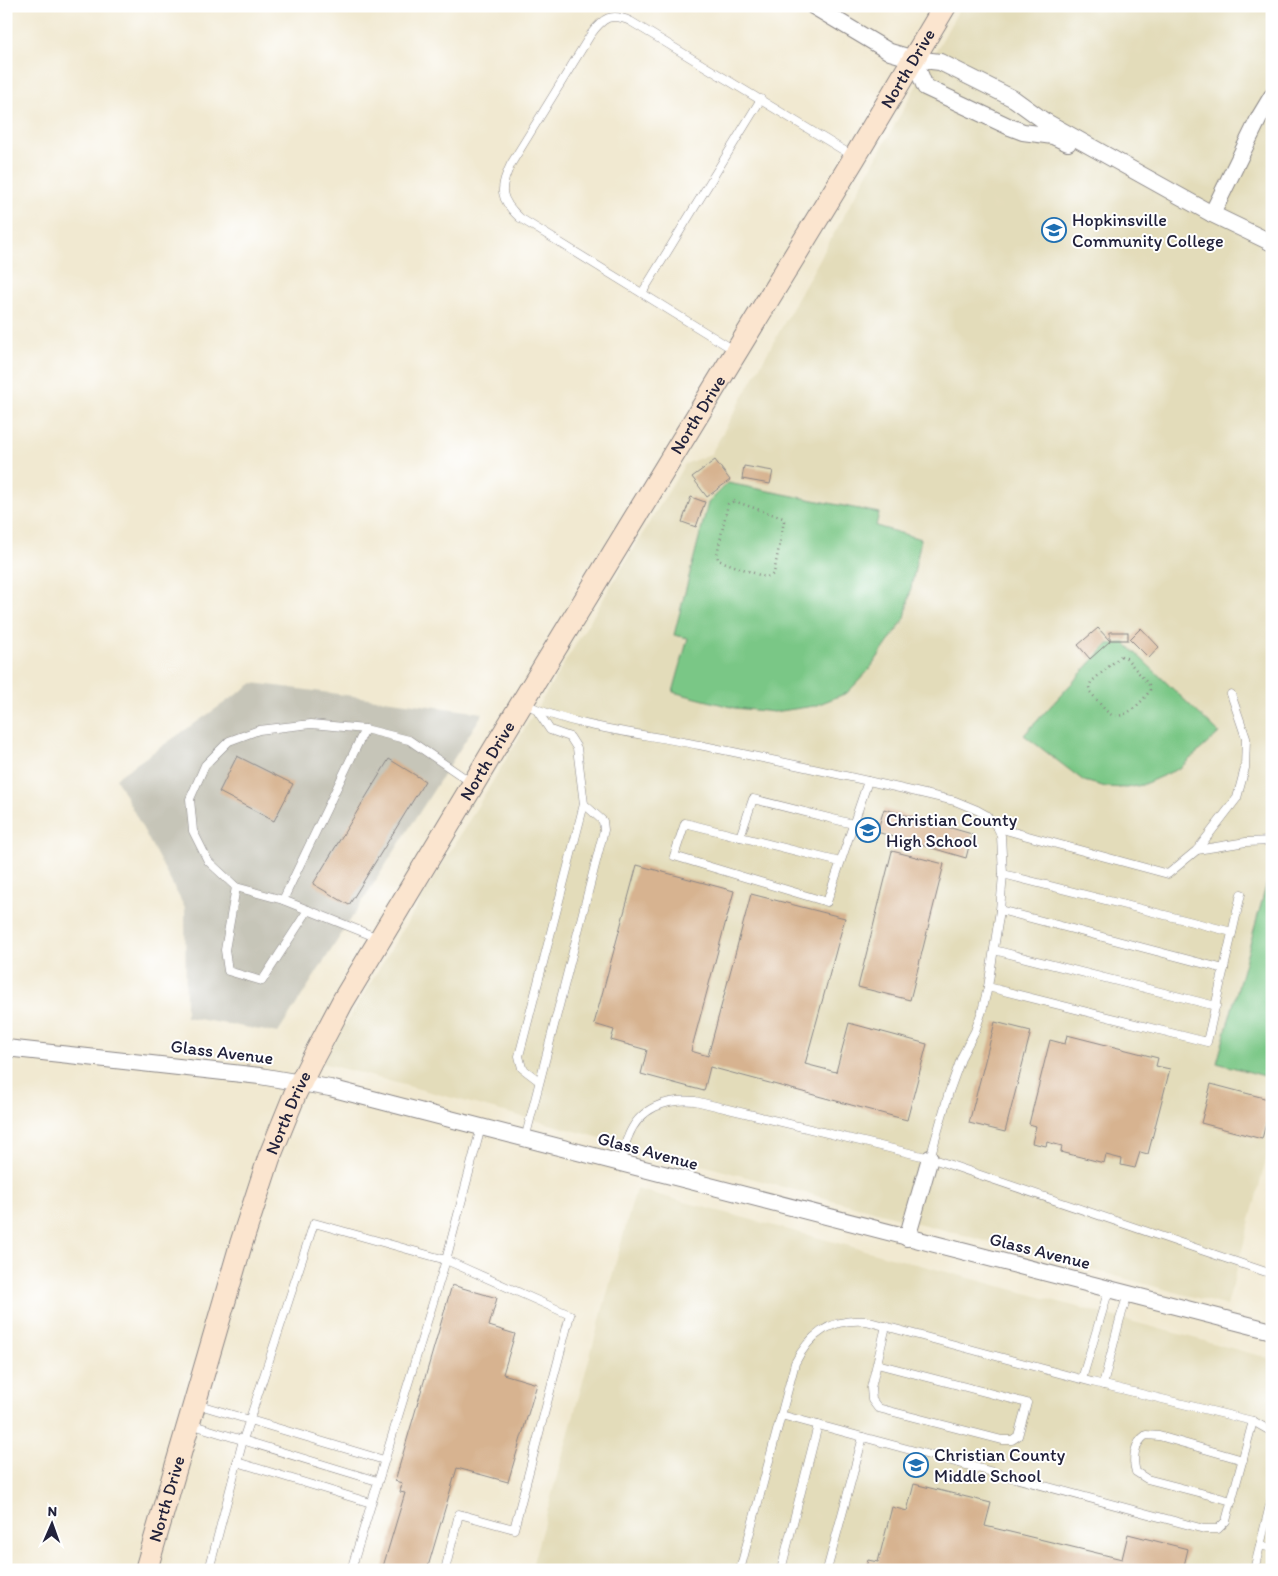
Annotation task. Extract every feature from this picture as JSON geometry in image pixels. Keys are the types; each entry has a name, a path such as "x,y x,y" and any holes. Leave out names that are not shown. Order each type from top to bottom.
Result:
{"main road":[{"name":"North Drive","path":"146,1570 241,1244 269,1158 301,1083 343,1001 380,939 473,784 529,706 737,351 945,6"}],"street":[{"path":"813,6 890,52 914,59 940,62 1014,99 1043,120 1212,214 1272,243"},
{"path":"914,59 925,87 1010,127 1023,132 1053,136 1137,172"},
{"path":"1212,214 1260,116 1272,96"},
{"name":"Glass Avenue","path":"6,1048 260,1076 330,1088 1272,1331"},
{"path":"906,1238 930,1158"}],"lane":[{"path":"737,351 520,218 505,202 502,193 503,183 516,156 591,34 604,19 613,16 622,17 630,21 854,157"},
{"path":"642,293 760,99"},
{"path":"998,828 1168,874 1197,850 1237,798 1245,768 1246,738 1231,694"},
{"path":"529,706 554,716 604,728 697,744 955,801 986,815 998,828 1001,836 1004,874 988,987 976,1031 962,1056 949,1092 930,1158"},
{"path":"529,706 550,730 570,737 577,748 584,804 519,1056 522,1068 539,1081"},
{"path":"380,939 283,900 236,887 208,861 193,831 190,799 205,765 229,741 259,730 311,724 365,729 409,740 473,784"},
{"path":"283,900 365,729"},
{"path":"840,862 685,823 674,856 827,902 868,781"},
{"path":"740,837 753,799 853,824"},
{"path":"524,1139 604,830 603,821 584,804"},
{"path":"1197,850 1246,842 1272,841"},
{"path":"1004,874 1232,932"},
{"path":"236,887 225,950 228,972 262,981 308,910"},
{"path":"988,987 1208,1042 1241,894"},
{"path":"1000,910 1224,969"},
{"path":"994,950 1216,1006"},
{"path":"621,1164 627,1137 634,1124 647,1111 664,1102 674,1100 695,1101 930,1158 1272,1274"},
{"path":"351,1570 446,1260 481,1127"},
{"path":"209,1570 243,1440 314,1222 446,1260 570,1315 514,1529 459,1514 445,1570"},
{"path":"1082,1379 1109,1289"},
{"path":"1103,1385 1128,1294"},
{"path":"740,1570 795,1363 803,1346 834,1324 851,1320 866,1321 1103,1385 1254,1421 1272,1432"},
{"path":"877,1364 1027,1403 1018,1436 1012,1440 1002,1440 878,1408 872,1400 871,1388 886,1326"},
{"path":"191,1414 249,1421 384,1460"},
{"path":"191,1414 243,1440 377,1481"},
{"path":"781,1415 1204,1529 1218,1529 1226,1521 1254,1421"},
{"path":"781,1570 818,1425"},
{"path":"1232,1501 1147,1479 1136,1472 1133,1463 1135,1450 1140,1439 1146,1435 1159,1436 1243,1460"},
{"path":"828,1570 863,1437"},
{"path":"237,1462 371,1503"},
{"path":"1254,1570 1272,1497"},
{"path":"1260,1546 1272,1548"}],"path":[{"path":"734,501 783,518 774,573 771,576 766,577 718,560 717,554 728,504 734,501"},
{"path":"1121,656 1126,658 1149,685 1150,690 1126,714 1119,716 1111,715 1090,692 1089,687 1091,682 1116,658 1121,656"}],"shaded area":[{"name":"Christian County High School","path":"961,6 1272,6 1272,1138 1227,1306 322,1063 685,464 711,454"},
{"path":"253,683 483,713 278,1033 186,1017 185,908 116,778"},
{"name":"Christian County Middle School","path":"636,1189 1272,1359 1272,1570 531,1570"}],"green space":[{"path":"728,483 879,513 876,526 921,539 905,618 869,670 847,693 814,706 774,712 735,708 673,692 688,638 674,635 708,503"},
{"path":"1125,643 1219,733 1180,768 1142,785 1126,788 1106,787 1084,781 1024,735 1108,644"},
{"path":"1270,872 1272,873 1272,1078 1217,1063"}],"building":[{"path":"715,460 730,480 707,497 692,477"},
{"path":"744,466 773,471 770,484 742,479"},
{"path":"691,497 705,502 696,527 682,522"},
{"path":"1098,628 1110,641 1090,659 1078,645"},
{"path":"1141,628 1159,647 1149,658 1130,639"},
{"path":"1110,632 1128,632 1128,640 1110,640"},
{"path":"237,756 293,784 274,821 219,792"},
{"path":"389,759 425,781 349,905 313,884"},
{"path":"884,809 972,834 966,858 877,832"},
{"path":"892,851 944,864 910,1000 858,987"},
{"path":"637,865 734,891 691,1051 708,1056 751,894 845,918 805,1064 836,1072 849,1023 927,1044 907,1120 710,1067 704,1091 641,1074 647,1050 611,1040 614,1030 594,1024"},
{"path":"995,1022 1031,1031 1005,1132 969,1123"},
{"path":"1067,1035 1158,1058 1156,1066 1170,1069 1148,1154 1140,1152 1135,1168 1121,1165 1122,1159 1106,1155 1104,1163 1061,1152 1062,1146 1047,1142 1046,1146 1032,1143 1036,1126 1029,1124 1050,1040 1065,1044"},
{"path":"1211,1084 1272,1100 1262,1139 1201,1123"},
{"path":"452,1285 497,1298 489,1326 515,1334 503,1374 537,1384 508,1482 457,1468 427,1570 382,1570 405,1493 400,1492 402,1483 395,1481"},
{"path":"914,1484 991,1503 985,1526 1122,1559 1128,1534 1188,1549 1183,1570 963,1570 957,1568 957,1570 865,1570 868,1560 878,1562 892,1507 907,1511"}],"place":[{"name":"Hopkinsville Community College","path":"1054,230"},
{"name":"Christian County High School","path":"868,830"},
{"name":"Christian County Middle School","path":"916,1465"}]}
